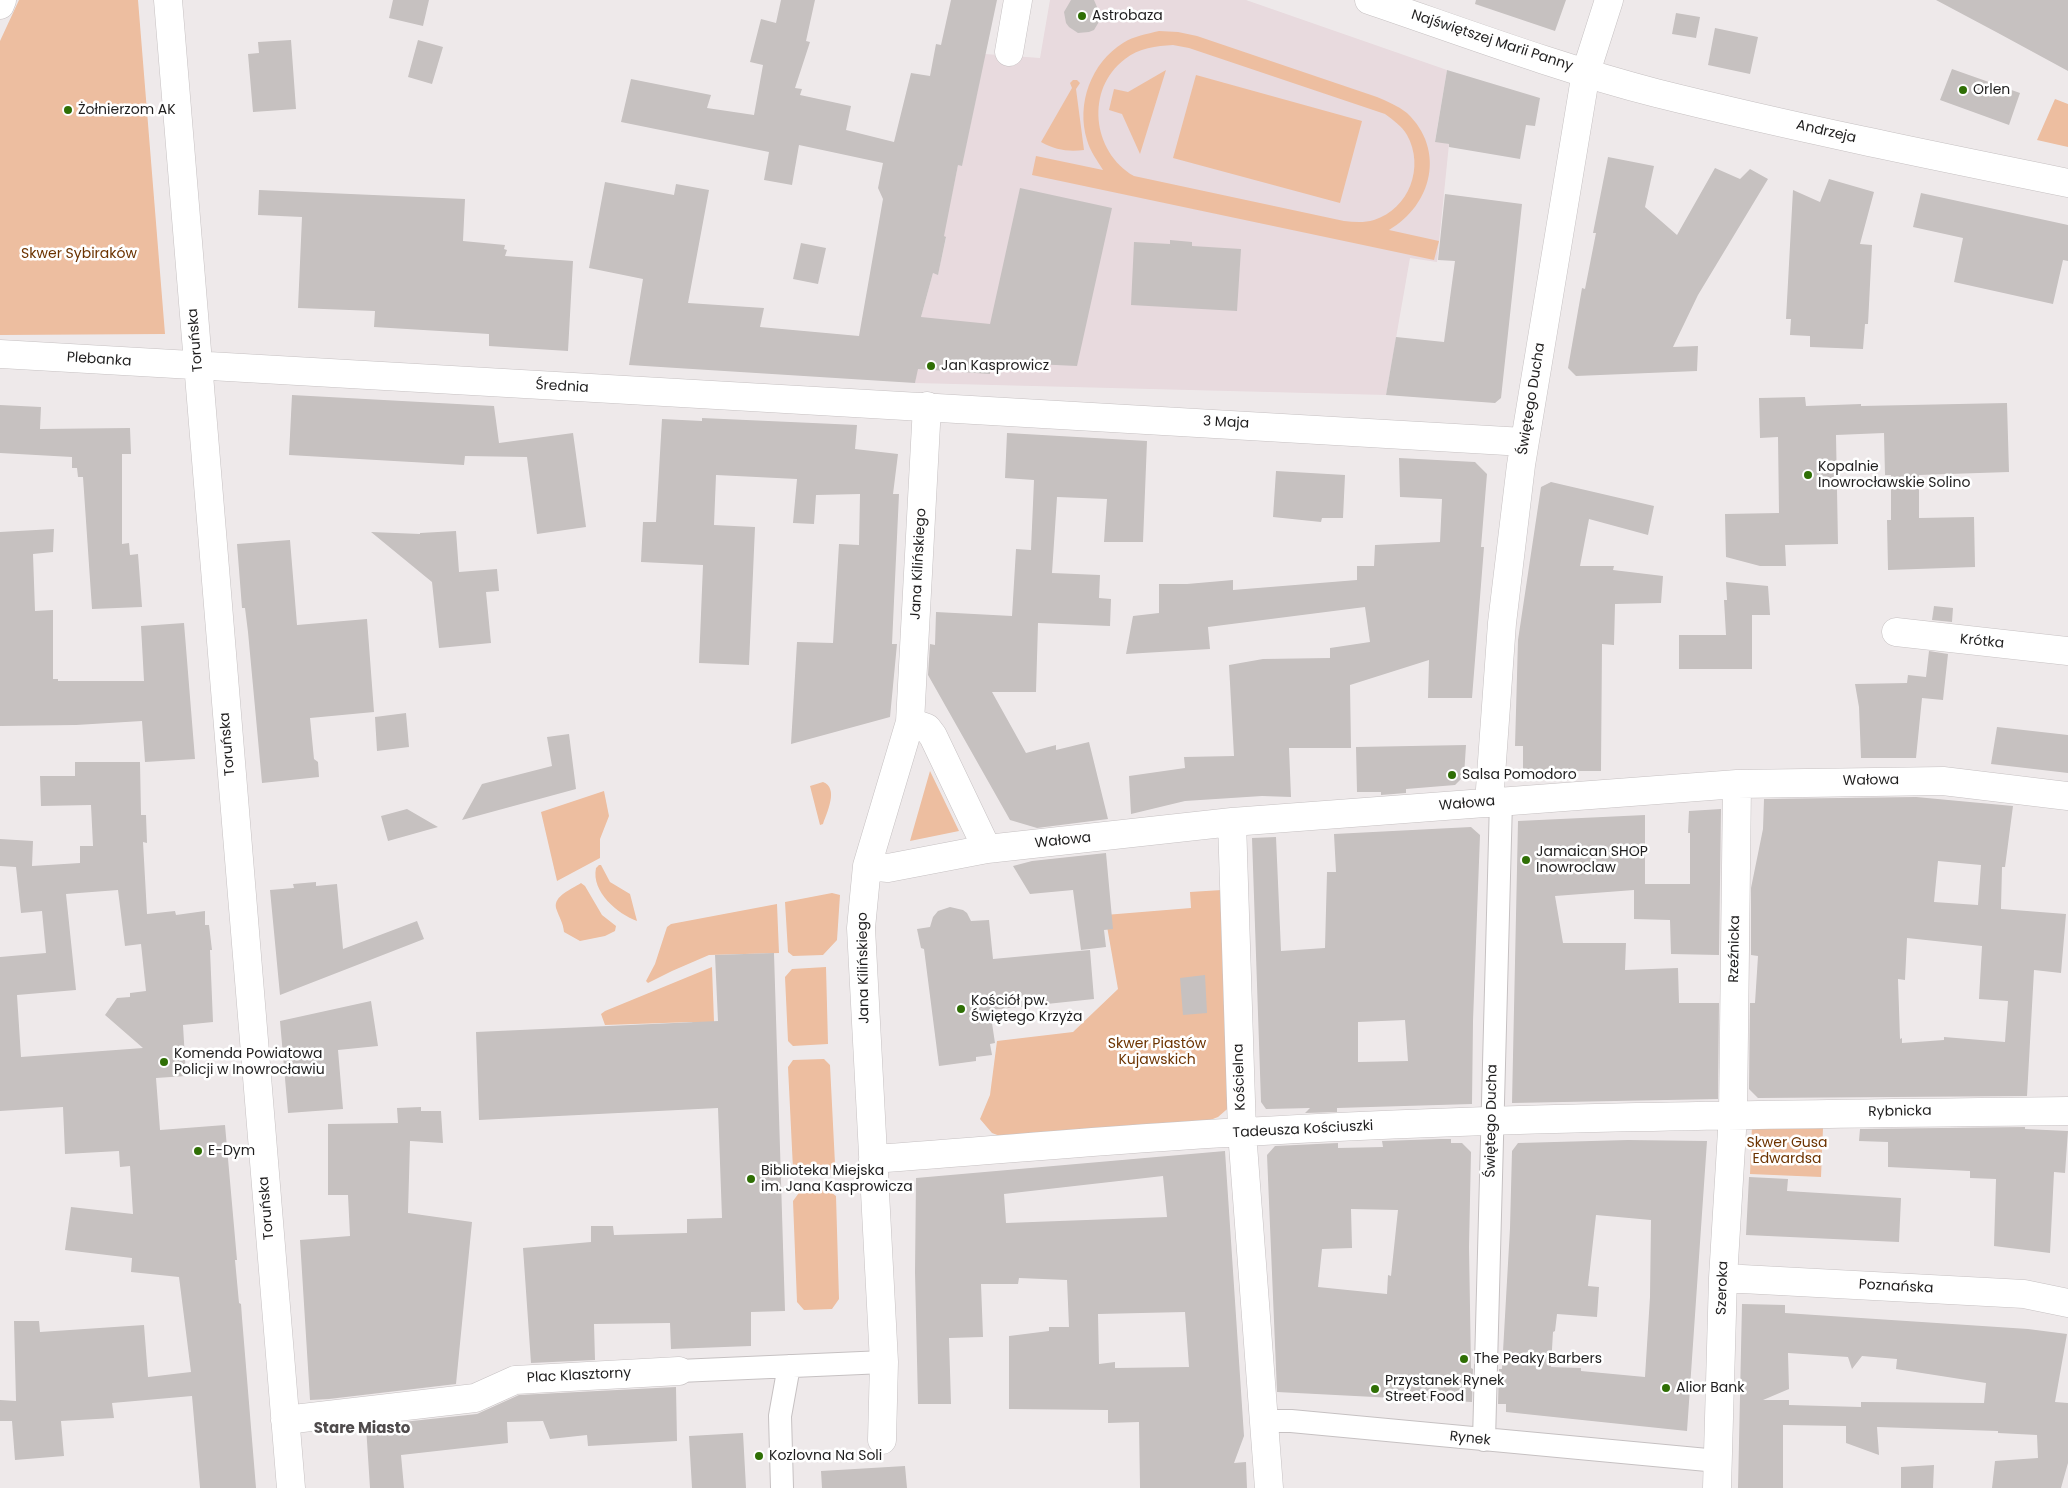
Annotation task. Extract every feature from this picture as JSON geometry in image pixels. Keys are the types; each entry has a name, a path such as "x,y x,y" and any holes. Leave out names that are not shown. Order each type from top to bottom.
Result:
{"street":[{"path":"0,5 2,0"},
{"name":"Toruńska","path":"168,0 291,1488"},
{"path":"1009,52 1018,0"},
{"name":"Najświętszej Marii Panny","path":"1369,0 1586,72"},
{"name":"Świętego Ducha","path":"1484,1440 1492,1121 1495,802 1502,624 1524,442 1586,72 1609,0"},
{"name":"Andrzeja","path":"1586,72 1655,92 1872,143 2068,183"},
{"name":"Plebanka","path":"0,354 198,366"},
{"name":"Średnia","path":"198,366 927,406"},
{"name":"3 Maja","path":"927,406 1524,442"},
{"name":"Jana Kilińskiego","path":"873,1159 861,956 863,896 868,866 910,722 927,406"},
{"name":"Krótka","path":"1896,632 2068,651"},
{"path":"910,722 927,728 933,736 987,850"},
{"name":"Wałowa","path":"868,866 888,868 987,850 1232,822 1737,784 1943,781 2068,796"},
{"name":"Rzeźnicka","path":"1733,1114 1737,784"},
{"name":"Kościelna","path":"1232,822 1242,1132 1263,1421"},
{"name":"Rybnicka","path":"1733,1114 2068,1110"},
{"name":"Tadeusza Kościuszki","path":"873,1159 1242,1132 1492,1121 1733,1114"},
{"name":"Szeroka","path":"1718,1475 1723,1278 1733,1114"},
{"path":"873,1159 884,1362 882,1440"},
{"name":"Poznańska","path":"1723,1278 2024,1294 2068,1303"},
{"name":"Plac Klasztorny","path":"285,1420 475,1398 515,1380 679,1370 884,1362"},
{"path":"782,1488 780,1416 789,1366"},
{"path":"1263,1421 1269,1488"},
{"name":"Rynek","path":"1263,1421 1291,1421 1484,1440 1718,1475"}],"shaded area":[{"path":"1050,0 1246,0 1447,70 1435,141 1449,144 1437,262 1410,258 1386,395 915,383 921,345 921,317 933,273 938,274 946,238 943,236 958,165 962,165 985,54 1040,58"}],"green space":[{"name":"Skwer Sybiraków","path":"19,0 138,0 165,334 0,335 0,41"},
{"path":"1159,31 1197,36 1377,97 1407,113 1419,128 1427,143 1430,160 1429,176 1424,192 1415,206 1404,219 1389,230 1439,241 1434,260 1032,175 1036,156 1103,170 1090,148 1084,126 1083,112 1089,85 1102,62 1112,51 1132,39","holes":["1167,45 1189,48 1385,114 1403,129 1412,147 1414,173 1405,197 1386,215 1370,221 1352,222 1134,176 1120,165 1109,152 1102,136 1099,120 1099,103 1104,87 1112,72 1125,59 1136,52"]},
{"path":"1166,70 1140,154 1122,114 1109,110 1114,89 1128,92"},
{"path":"1196,75 1362,121 1340,203 1173,158"},
{"path":"1073,80 1077,80 1080,83 1076,89 1084,150 1073,151 1062,150 1041,142 1072,88 1070,83"},
{"path":"2055,99 2068,104 2068,147 2037,140"},
{"path":"930,771 959,831 910,841"},
{"path":"823,782 828,785 831,795 823,824 820,825 810,786"},
{"path":"604,791 609,816 600,839 600,858 557,881 541,812"},
{"path":"601,865 610,882 630,894 637,921 614,907 602,893 596,877 596,868"},
{"path":"581,883 585,886 602,915 616,926 615,931 605,936 580,941 564,932 556,908 557,900 564,893"},
{"name":"Skwer Piastów Kujawskich","path":"1222,890 1233,1104 1218,1117 1205,1122 1000,1136 992,1133 980,1119 990,1095 997,1041 1073,1032 1118,989 1105,915 1191,908 1190,892"},
{"path":"832,893 840,895 837,940 823,955 793,956 788,952 785,902"},
{"path":"777,904 779,953 709,955 648,983 646,981 655,964 667,927 671,924"},
{"path":"712,967 715,1049 692,1022 605,1025 601,1014 605,1011"},
{"path":"826,967 828,1044 793,1046 788,1041 785,977 792,969"},
{"path":"824,1059 830,1065 835,1164 827,1174 800,1176 793,1169 788,1067 793,1060"},
{"name":"Skwer Gusa Edwardsa","path":"1752,1125 1823,1128 1821,1177 1750,1174"},
{"path":"801,1190 828,1190 836,1196 839,1299 832,1309 804,1310 797,1302 793,1201"}],"building":[{"path":"393,0 429,0 423,26 389,18"},
{"path":"781,0 815,0 806,41 810,42 795,88 802,89 800,95 851,106 846,130 894,142 911,73 930,76 936,44 941,45 951,0 997,0 962,166 958,165 938,275 933,273 921,317 990,324 1020,188 1112,208 1077,366 991,362 990,374 918,369 915,383 629,365 643,279 589,268 605,182 674,195 676,184 709,190 688,303 764,308 760,327 859,336 883,199 878,188 883,163 799,145 792,185 764,180 769,152 621,122 631,79 711,95 707,108 754,115 763,65 750,62 761,19 776,23"},
{"name":"Astrobaza","path":"1071,0 1094,0 1100,14 1100,20 1094,30 1078,33 1069,27 1066,23 1064,12"},
{"path":"1476,0 1566,0 1555,31 1475,4"},
{"path":"1936,0 2068,0 2068,71 1998,33"},
{"path":"1676,13 1700,17 1696,38 1672,34"},
{"path":"1715,28 1758,37 1750,74 1708,65"},
{"path":"291,40 296,109 253,112 248,54 259,53 258,42"},
{"path":"418,40 443,47 432,84 408,77"},
{"path":"1952,69 2020,93 2009,125 1940,100"},
{"path":"1447,70 1540,98 1535,126 1526,125 1520,159 1449,147 1449,144 1435,142"},
{"path":"1608,157 1654,166 1645,207 1677,235 1715,168 1740,179 1750,169 1768,179 1698,295 1673,347 1698,346 1697,371 1576,376 1568,368 1582,288 1585,289 1596,233 1593,233"},
{"path":"1829,179 1874,192 1860,244 1872,245 1868,324 1865,324 1863,349 1810,347 1810,336 1790,335 1791,319 1786,319 1793,190 1820,202"},
{"path":"259,190 465,199 463,241 505,245 504,249 507,250 505,256 573,261 568,351 489,346 489,334 374,327 375,311 298,308 302,217 258,215"},
{"path":"1921,193 2068,225 2068,261 2063,260 2053,304 1954,282 1963,238 1913,227"},
{"path":"1445,194 1522,204 1501,398 1495,403 1386,395 1396,337 1444,342 1455,261 1438,260"},
{"path":"1170,240 1192,242 1192,246 1241,249 1237,311 1131,305 1134,242 1170,244"},
{"path":"801,243 826,248 818,284 793,279"},
{"path":"292,395 494,406 499,443 573,433 586,527 537,534 527,457 465,456 464,465 289,455"},
{"path":"1805,397 1806,406 2007,403 2009,472 1919,475 1919,518 1974,517 1975,567 1888,570 1887,520 1891,520 1891,475 1885,475 1884,433 1836,435 1838,544 1785,545 1786,566 1760,566 1726,557 1725,514 1779,513 1778,437 1760,438 1759,398"},
{"path":"0,405 41,407 40,429 130,428 131,454 122,454 122,544 129,543 130,555 138,554 142,607 92,609 83,477 78,477 77,468 72,468 72,457 0,453"},
{"path":"702,418 857,425 855,449 898,454 893,494 899,494 892,644 897,644 890,717 791,744 797,642 833,643 839,544 859,545 860,494 816,495 814,524 793,523 797,479 716,475 714,525 755,527 749,665 699,663 703,565 641,562 643,522 656,522 662,419 702,421"},
{"path":"1007,433 1147,441 1143,542 1104,542 1107,499 1057,497 1052,573 1100,575 1099,598 1111,599 1110,626 1038,623 1036,692 992,692 1026,753 1056,745 1056,750 1089,742 1108,819 1037,828 1010,820 928,675 930,644 935,645 936,612 1012,616 1016,549 1031,550 1034,480 1005,478"},
{"path":"1399,458 1475,462 1487,474 1481,547 1484,547 1472,698 1428,698 1429,660 1350,685 1351,748 1289,748 1291,797 1262,796 1185,801 1131,814 1129,776 1185,768 1184,757 1234,756 1229,665 1263,659 1330,658 1330,648 1370,642 1365,607 1208,627 1210,649 1126,654 1133,616 1159,613 1159,584 1187,584 1233,580 1233,590 1357,580 1357,566 1374,566 1375,545 1440,542 1442,499 1400,497"},
{"path":"1276,471 1345,475 1343,518 1322,518 1321,522 1273,517"},
{"path":"1551,482 1654,506 1648,535 1589,519 1580,566 1614,566 1613,570 1663,576 1661,603 1615,604 1614,645 1602,644 1601,771 1523,771 1523,746 1515,746 1518,640 1541,487"},
{"path":"54,529 53,552 33,554 35,611 53,610 53,679 58,679 58,681 144,681 141,626 184,623 195,759 145,762 142,721 76,725 0,726 0,532"},
{"path":"456,531 459,572 497,569 499,591 486,592 491,643 439,648 432,582 371,532 420,534"},
{"path":"290,540 297,625 367,619 374,712 310,718 314,759 318,762 319,777 262,783 248,632 245,608 242,608 237,544"},
{"path":"1726,582 1768,586 1770,615 1752,615 1752,669 1679,669 1679,635 1726,635 1724,600 1727,600"},
{"path":"1934,606 1953,608 1952,622 1932,620"},
{"path":"1929,651 1948,654 1943,700 1922,698 1916,758 1861,758 1859,707 1855,684 1907,683 1908,675 1926,677"},
{"path":"406,713 409,747 377,751 375,717"},
{"path":"1997,727 2068,735 2068,773 1991,764"},
{"path":"569,734 576,789 462,820 482,784 552,766 547,737"},
{"path":"1466,745 1464,776 1455,785 1406,789 1406,793 1381,795 1381,792 1357,792 1356,747"},
{"path":"75,762 140,762 141,815 146,815 147,843 143,842 147,914 175,911 176,915 205,911 205,925 209,925 212,950 210,950 213,1022 183,1025 186,1076 156,1078 160,1130 225,1125 237,1260 235,1260 239,1303 241,1304 256,1488 200,1488 192,1396 112,1403 114,1418 61,1421 64,1456 15,1460 12,1421 0,1421 0,1400 16,1401 14,1321 39,1321 40,1332 144,1325 148,1377 191,1372 179,1277 131,1272 132,1258 65,1250 71,1207 133,1214 130,1166 120,1167 119,1151 65,1154 63,1107 0,1111 0,957 46,953 42,911 21,913 16,867 0,866 0,839 33,841 32,866 80,863 80,846 93,846 91,805 41,806 40,776 75,776","holes":["118,890 125,946 141,944 146,991 130,993 130,997 117,998 105,1015 143,1048 21,1057 17,995 76,990 66,894"]},
{"path":"1916,797 2013,806 2005,867 2002,867 2001,909 2066,914 2061,973 2034,970 2027,1096 1758,1098 1749,1089 1750,1003 1755,1003 1758,956 1751,955 1751,888 1763,829 1764,799","holes":["1938,861 1981,865 1978,905 1934,902","1907,938 1982,946 1979,999 2008,1001 2005,1042 1944,1037 1944,1040 1902,1043 1902,1038 1900,1039 1898,979 1905,980"]},
{"path":"407,809 438,827 388,841 381,816"},
{"path":"1721,809 1719,955 1671,954 1670,920 1634,919 1634,890 1555,896 1563,943 1626,943 1625,970 1678,968 1679,1003 1719,1003 1718,1099 1512,1103 1518,821 1645,815 1645,884 1690,884 1689,811"},
{"path":"1471,827 1480,835 1472,1104 1337,1108 1337,1112 1305,1113 1310,1108 1266,1109 1261,1102 1252,838 1276,837 1281,951 1325,948 1327,872 1336,872 1334,834","holes":["1405,1020 1408,1061 1358,1062 1358,1022"]},
{"path":"1106,853 1113,929 1104,930 1106,947 1081,950 1073,890 1030,894 1013,866 1032,861"},
{"path":"316,882 316,886 337,884 343,949 417,921 424,939 280,995 270,890 294,888 293,884"},
{"name":"Kościół pw. Świętego Krzyża","path":"950,907 963,910 971,921 989,920 993,959 1090,950 1094,999 990,1010 995,1043 990,1044 992,1055 976,1057 976,1061 939,1066 924,949 921,948 917,929 930,927 933,917 938,911"},
{"path":"774,953 785,1311 751,1312 751,1346 671,1349 670,1323 594,1324 595,1360 531,1363 523,1248 591,1242 591,1226 613,1226 614,1235 687,1233 687,1219 722,1218 718,1108 479,1120 476,1032 718,1021 715,955"},
{"path":"1205,975 1207,1013 1183,1015 1180,978"},
{"path":"371,1001 378,1046 338,1050 343,1109 288,1113 280,1021"},
{"path":"421,1107 421,1111 441,1111 443,1143 410,1141 408,1213 472,1222 456,1384 310,1400 300,1240 350,1236 348,1195 328,1195 328,1124 398,1123 397,1108"},
{"path":"2025,1127 2025,1129 2068,1131 2065,1173 2054,1172 2050,1253 1994,1246 1996,1179 1970,1178 1970,1171 1888,1167 1888,1142 1859,1141 1860,1129"},
{"path":"1451,1139 1451,1143 1462,1143 1471,1152 1469,1247 1471,1368 1473,1369 1472,1402 1277,1392 1267,1155 1275,1146 1338,1143 1338,1148 1383,1147 1382,1141","holes":["1351,1209 1398,1210 1391,1276 1388,1275 1387,1294 1318,1287 1322,1249 1352,1248"]},
{"path":"1628,1140 1707,1141 1687,1431 1506,1412 1506,1404 1498,1404 1499,1369 1502,1369 1510,1228 1512,1151 1518,1143","holes":["1596,1215 1651,1220 1650,1297 1645,1377 1581,1371 1581,1368 1551,1367 1553,1332 1555,1331 1557,1314 1597,1317 1599,1287 1588,1286"]},
{"path":"1225,1151 1244,1436 1234,1463 1246,1462 1247,1488 1140,1488 1139,1422 1108,1423 1108,1410 1009,1409 1009,1336 1049,1331 1049,1327 1069,1327 1067,1280 1019,1278 1018,1284 981,1284 983,1337 949,1338 951,1404 918,1404 915,1272 916,1178","holes":["1163,1176 1167,1217 1006,1223 1004,1194","1185,1312 1189,1367 1115,1368 1115,1362 1099,1364 1098,1314"]},
{"path":"1749,1177 1788,1179 1787,1191 1901,1198 1899,1242 1746,1235"},
{"path":"1742,1304 1785,1305 1785,1313 2028,1329 2067,1334 2055,1402 2068,1403 2068,1463 2061,1488 1992,1488 1995,1461 2038,1458 2037,1435 1998,1433 1998,1431 1877,1427 1879,1455 1846,1443 1846,1426 1783,1425 1783,1488 1738,1488","holes":["1788,1353 1848,1357 1852,1369 1862,1356 1897,1359 1896,1369 1986,1383 1984,1403 1861,1402 1861,1407 1789,1405 1789,1400 1763,1400 1789,1389"]},
{"path":"676,1387 677,1441 588,1446 587,1435 550,1439 543,1421 507,1422 508,1443 401,1455 404,1488 370,1488 366,1426 477,1414 519,1395"},
{"path":"743,1433 746,1488 692,1488 689,1436"},
{"path":"1934,1465 1933,1488 1901,1488 1901,1467"},
{"path":"905,1466 907,1488 822,1488 821,1471"}],"place":[{"name":"Astrobaza","path":"1082,16"},
{"name":"Orlen","path":"1963,90"},
{"name":"Żołnierzom AK","path":"68,110"},
{"name":"Jan Kasprowicz","path":"931,366"},
{"name":"Kopalnie Inowrocławskie Solino","path":"1808,475"},
{"name":"Salsa Pomodoro","path":"1452,775"},
{"name":"Jamaican SHOP Inowroclaw","path":"1526,860"},
{"name":"Kościół pw. Świętego Krzyża","path":"961,1009"},
{"name":"Komenda Powiatowa Policji w Inowrocławiu","path":"164,1062"},
{"name":"E-Dym","path":"198,1151"},
{"name":"Biblioteka Miejska im. Jana Kasprowicza","path":"751,1179"},
{"name":"The Peaky Barbers","path":"1464,1359"},
{"name":"Alior Bank","path":"1666,1388"},
{"name":"Przystanek Rynek Street Food","path":"1375,1389"},
{"name":"Kozlovna Na Soli","path":"759,1456"}],"district":[{"name":"Stare Miasto","path":"362,1429"}]}
